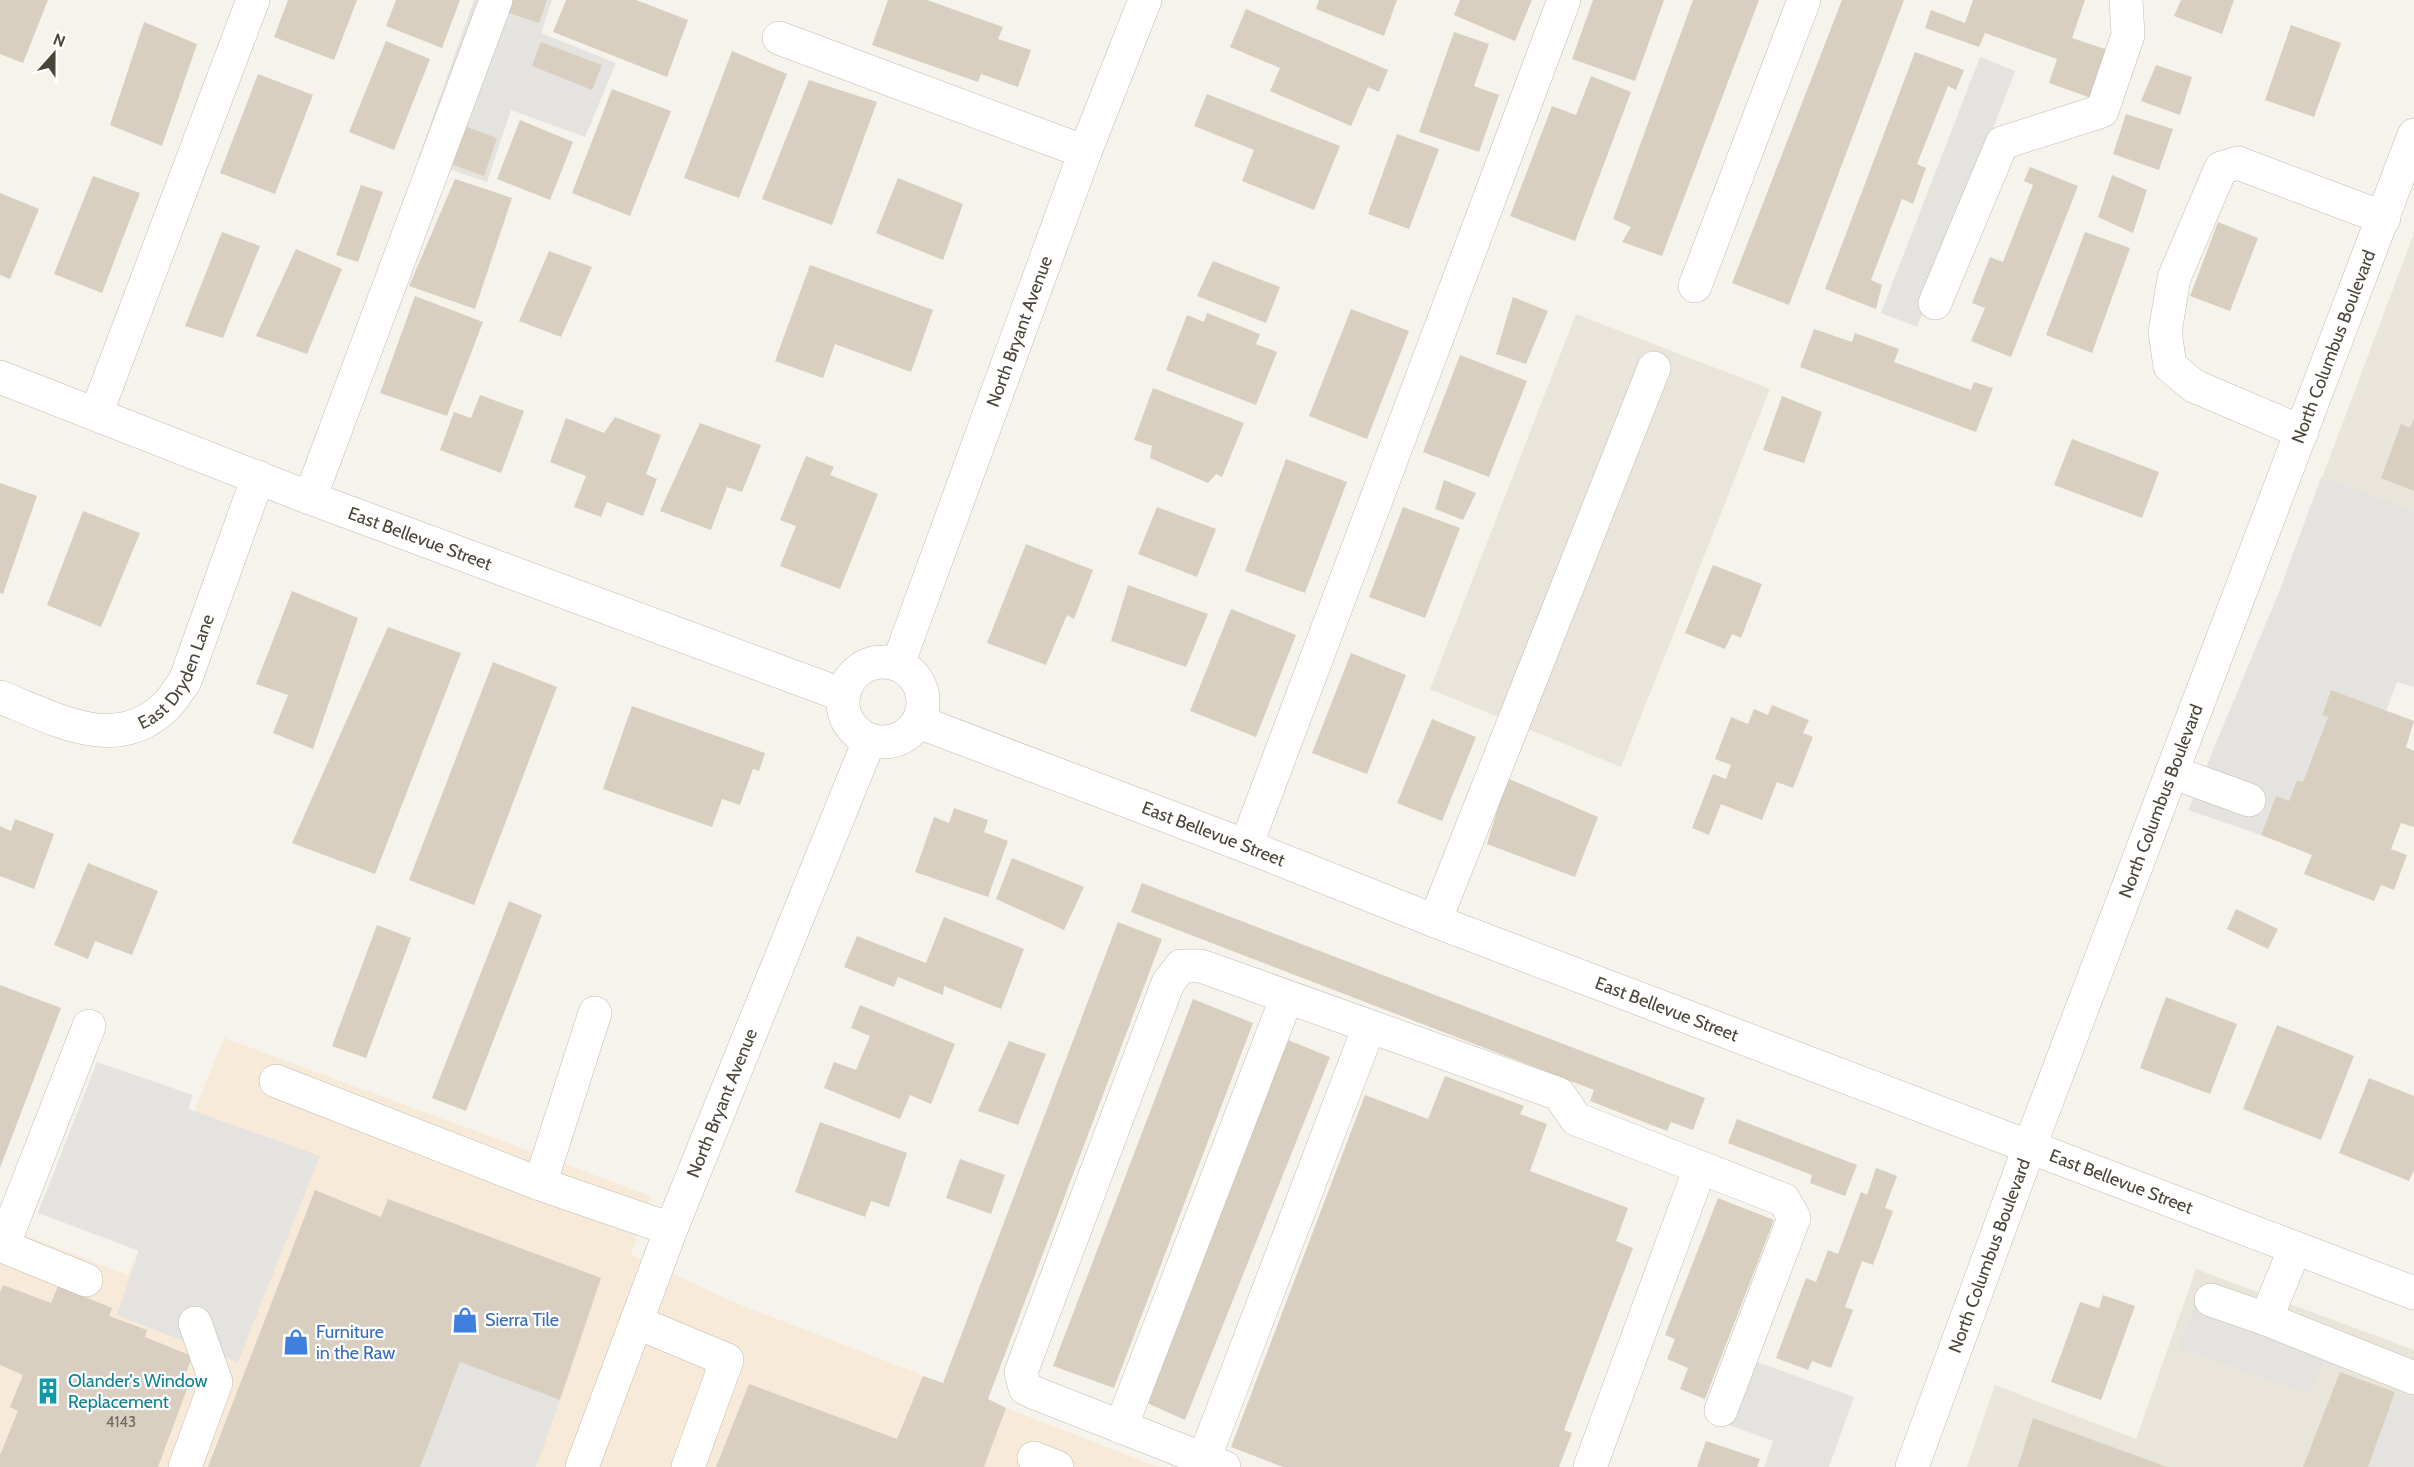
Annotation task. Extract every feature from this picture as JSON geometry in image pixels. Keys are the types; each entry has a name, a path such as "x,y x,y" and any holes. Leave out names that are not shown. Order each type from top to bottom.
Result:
{"street":[{"path":"96,414 253,0"},
{"path":"310,498 496,0"},
{"name":"North Bryant Avenue","path":"898,664 1085,152 1145,0"},
{"path":"1246,846 1564,0"},
{"path":"1695,286 1804,0"},
{"path":"1935,303 2002,143 2102,111 2128,35 2126,0"},
{"path":"779,38 1085,152"},
{"name":"North Columbus Boulevard","path":"1912,1467 2030,1148 2414,135"},
{"path":"2302,432 2194,386 2170,366 2165,332 2174,278 2221,168 2238,163 2384,218"},
{"path":"1435,921 1654,368"},
{"name":"East Bellevue Street","path":"0,377 310,498 843,695"},
{"name":"East Dryden Lane","path":"0,697 71,724 97,731 123,731 145,723 166,706 184,681 258,477"},
{"path":"874,662 898,664 916,678 922,688 924,700 919,722 903,738 892,742 869,741 857,733 848,722 843,709 843,695 847,684 864,667 874,662"},
{"name":"East Bellevue Street","path":"919,722 2414,1293"},
{"name":"North Bryant Avenue","path":"582,1467 671,1228 869,741"},
{"path":"2172,772 2249,800"},
{"path":"1369,1026 1214,1463 1025,1388 1022,1372 1168,982 1181,966 1201,966 1287,997 1369,1026 1559,1094 1576,1119 1784,1200 1794,1218 1721,1410"},
{"path":"1121,1427 1287,997"},
{"path":"540,1184 595,1013"},
{"path":"86,1280 2,1246 89,1026"},
{"path":"276,1081 540,1184 671,1228"},
{"path":"1590,1467 1700,1168"},
{"path":"2266,1319 2295,1248"},
{"path":"2211,1300 2266,1319 2414,1378"},
{"path":"636,1322 727,1360 688,1467"},
{"path":"185,1467 216,1383 195,1323"}],"shaded area":[{"path":"474,0 552,0 541,33 616,63 585,137 511,110 487,182 418,159"},
{"path":"1980,57 2015,71 1917,327 1881,313"},
{"path":"2414,233 2414,636 2281,587"},
{"path":"1576,314 1770,389 1621,767 1430,689"},
{"path":"2321,477 2414,511 2414,687 2397,682 2386,711 2331,690 2322,714 2328,717 2303,782 2297,780 2289,801 2276,796 2261,835 2188,810 2281,587"},
{"path":"224,1038 651,1196 631,1255 736,1303 1158,1467 0,1467 0,1226 128,1275"},
{"path":"97,1062 193,1095 188,1109 320,1156 238,1362 117,1315 139,1251 38,1213"},
{"path":"2196,1269 2414,1350 2414,1467 1967,1467 1995,1385 2136,1439"},
{"path":"2201,1287 2334,1335 2310,1395 2179,1348"},
{"path":"1730,1352 1854,1397 1829,1467 1764,1467 1773,1441 1707,1417"},
{"path":"460,1362 560,1400 536,1467 420,1467"},
{"path":"2395,1392 2414,1399 2414,1467 2368,1467"}],"building":[{"path":"0,0 48,0 23,63 0,54"},
{"path":"288,0 357,0 334,60 274,37"},
{"path":"396,0 460,0 442,48 386,26"},
{"path":"513,0 547,0 539,23 509,13"},
{"path":"566,0 636,0 688,20 667,77 553,32"},
{"path":"888,0 927,0 1003,27 998,39 1031,50 1018,87 981,74 978,82 872,45"},
{"path":"1319,0 1397,0 1384,36 1316,9"},
{"path":"1460,0 1532,0 1515,41 1454,15"},
{"path":"1593,0 1664,0 1635,81 1572,59"},
{"path":"1693,0 1759,0 1662,256 1622,242 1631,227 1613,219"},
{"path":"1842,0 1904,0 1789,305 1732,283"},
{"path":"1973,0 2085,0 2072,38 2108,50 2091,98 2049,83 2057,59 1985,33 1979,47 1925,28 1931,10 1965,23"},
{"path":"2181,0 2234,0 2222,34 2174,16"},
{"path":"1246,9 1388,70 1379,92 1368,87 1351,126 1270,91 1280,68 1230,47"},
{"path":"144,22 197,44 162,146 110,125"},
{"path":"2291,25 2341,43 2314,117 2265,100"},
{"path":"1454,32 1489,44 1474,86 1499,95 1479,152 1419,132"},
{"path":"386,41 430,59 394,150 349,132"},
{"path":"541,42 602,65 592,90 532,66"},
{"path":"732,51 787,74 739,198 684,178"},
{"path":"1915,52 1964,70 1956,90 1948,86 1917,164 1926,168 1913,204 1902,199 1871,280 1882,285 1876,309 1825,289"},
{"path":"2156,65 2192,77 2180,115 2141,101"},
{"path":"258,74 313,95 275,194 220,173"},
{"path":"1591,76 1631,92 1575,241 1510,216 1552,106 1576,115"},
{"path":"809,80 877,102 832,225 762,199"},
{"path":"612,89 671,111 630,216 572,193"},
{"path":"1207,94 1340,146 1314,210 1242,181 1254,150 1194,126"},
{"path":"2126,114 2173,129 2159,170 2113,154"},
{"path":"520,120 573,142 550,200 497,179"},
{"path":"464,126 497,138 484,176 451,164"},
{"path":"1397,134 1439,149 1409,229 1368,214"},
{"path":"2030,167 2078,186 2011,357 1971,341 1985,308 1972,303 1990,257 2003,262 2033,185 2024,181"},
{"path":"2112,175 2147,190 2133,233 2098,217"},
{"path":"93,176 140,193 102,293 54,274"},
{"path":"898,178 963,204 943,260 876,233"},
{"path":"455,179 512,198 475,309 409,286"},
{"path":"361,185 383,192 358,262 336,255"},
{"path":"0,193 39,209 10,279 0,275"},
{"path":"2218,222 2258,238 2230,311 2190,296"},
{"path":"222,232 260,246 223,338 185,326"},
{"path":"2085,232 2130,248 2092,353 2046,335"},
{"path":"296,249 342,269 307,354 256,336"},
{"path":"549,251 592,267 561,337 519,321"},
{"path":"1213,261 1280,287 1266,323 1197,296"},
{"path":"810,265 933,310 911,372 835,344 823,378 775,361"},
{"path":"415,296 483,322 447,416 380,393"},
{"path":"1513,297 1548,311 1526,364 1496,354"},
{"path":"1351,309 1409,331 1367,439 1309,416"},
{"path":"1207,313 1260,334 1256,344 1277,352 1256,405 1166,370 1187,315 1204,322"},
{"path":"1814,329 1852,342 1855,333 1899,349 1894,362 1971,390 1974,382 1993,388 1976,432 1800,367"},
{"path":"1460,355 1527,381 1489,477 1423,452"},
{"path":"1153,388 1244,423 1222,477 1216,474 1208,483 1150,458 1152,446 1134,440"},
{"path":"480,395 524,411 501,473 440,450 454,412 471,418"},
{"path":"1782,396 1822,412 1804,463 1763,450"},
{"path":"615,417 661,435 646,474 657,479 643,516 607,502 601,517 574,507 586,476 550,462 566,418 604,433"},
{"path":"2414,419 2414,491 2381,478 2401,424 2410,428"},
{"path":"700,423 761,445 742,492 727,487 711,530 660,511"},
{"path":"2072,439 2159,472 2142,518 2054,485"},
{"path":"806,456 834,467 830,475 878,494 840,589 780,566 796,526 780,520"},
{"path":"1286,459 1347,482 1305,593 1245,571"},
{"path":"1444,480 1476,493 1463,520 1435,509"},
{"path":"0,483 37,496 3,594 0,593"},
{"path":"1157,507 1216,529 1197,577 1138,554"},
{"path":"1403,507 1460,528 1425,618 1369,597"},
{"path":"83,511 140,533 101,627 47,605"},
{"path":"1026,544 1093,570 1074,619 1067,615 1046,665 987,643"},
{"path":"1713,565 1762,584 1741,638 1732,634 1725,649 1685,633"},
{"path":"1128,585 1208,614 1186,667 1111,641"},
{"path":"292,591 358,618 313,749 273,733 288,695 256,684"},
{"path":"1231,609 1296,635 1256,737 1190,711"},
{"path":"388,627 461,653 375,874 292,843"},
{"path":"1351,653 1406,675 1367,774 1312,753"},
{"path":"493,662 557,687 474,905 409,880"},
{"path":"2331,690 2414,721 2406,747 2414,751 2414,827 2401,823 2391,849 2407,855 2394,890 2381,885 2374,901 2304,874 2312,855 2261,835 2276,796 2289,801 2297,780 2303,782 2328,717 2322,715"},
{"path":"1772,705 1809,720 1803,733 1813,737 1793,788 1777,782 1762,820 1721,804 1709,835 1692,828 1713,774 1726,779 1731,765 1715,759 1731,717 1748,724 1754,709 1768,715"},
{"path":"632,706 765,753 759,771 753,769 740,805 722,799 712,827 603,789"},
{"path":"1432,719 1476,737 1442,821 1397,803"},
{"path":"1507,778 1598,817 1575,877 1487,844"},
{"path":"954,808 988,820 984,832 1008,841 988,897 915,872 934,817 949,823"},
{"path":"15,819 54,834 34,889 0,876 0,826 11,831"},
{"path":"1012,858 1084,887 1064,930 996,899"},
{"path":"88,863 158,891 132,955 95,941 88,959 54,945"},
{"path":"1142,883 1705,1098 1693,1130 1671,1122 1667,1131 1590,1101 1594,1090 1131,912"},
{"path":"509,901 542,915 466,1111 432,1098"},
{"path":"2236,909 2278,929 2268,949 2227,929"},
{"path":"944,917 1024,949 1001,1009 944,986 943,995 898,977 894,987 844,967 857,936 926,963"},
{"path":"1118,922 1162,939 988,1399 1006,1408 984,1467 716,1467 749,1384 897,1439 923,1376 943,1383"},
{"path":"377,925 411,938 366,1058 332,1046"},
{"path":"0,985 61,1008 0,1168"},
{"path":"2166,997 2237,1024 2210,1094 2140,1068"},
{"path":"1193,999 1253,1023 1114,1388 1053,1366"},
{"path":"860,1005 955,1044 931,1104 910,1095 900,1119 824,1088 834,1062 856,1070 870,1036 851,1028"},
{"path":"2277,1025 2354,1056 2321,1140 2243,1109"},
{"path":"1288,1040 1330,1057 1185,1420 1147,1403"},
{"path":"1009,1041 1046,1054 1018,1125 978,1111"},
{"path":"1445,1076 1524,1106 1520,1114 1547,1124 1530,1171 1628,1208 1616,1241 1633,1248 1564,1430 1572,1433 1559,1467 1283,1467 1231,1447 1365,1095 1428,1119"},
{"path":"2369,1078 2414,1096 2414,1170 2409,1181 2339,1153"},
{"path":"1737,1119 1857,1165 1845,1196 1810,1183 1812,1175 1728,1143"},
{"path":"820,1122 907,1153 889,1207 871,1201 865,1217 795,1192"},
{"path":"960,1159 1005,1175 991,1214 946,1198"},
{"path":"1876,1168 1897,1176 1885,1208 1893,1211 1873,1265 1862,1261 1845,1307 1853,1310 1831,1368 1812,1361 1808,1370 1776,1358 1806,1278 1816,1282 1828,1250 1838,1254 1861,1192 1867,1195"},
{"name":"Sierra Tile","path":"315,1190 381,1217 388,1199 601,1278 560,1400 460,1362 420,1467 208,1467"},
{"path":"1718,1198 1774,1220 1705,1399 1680,1389 1688,1368 1667,1359 1675,1339 1665,1335"},
{"path":"3,1285 51,1303 58,1286 112,1308 109,1316 147,1330 145,1337 192,1356 185,1376 191,1378 158,1467 0,1467 0,1455 18,1411 10,1407 23,1375 0,1365 0,1292"},
{"path":"2103,1295 2135,1306 2101,1400 2051,1382 2080,1302 2099,1308"},
{"path":"2340,1372 2395,1392 2368,1467 2303,1467"},
{"path":"2033,1418 2167,1467 2018,1467"},
{"path":"1706,1441 1760,1459 1757,1467 1697,1467"}],"place":[{"name":"Sierra Tile","path":"465,1320"},
{"name":"Furniture in the Raw","path":"296,1342"},
{"name":"Olander's Window Replacement","path":"48,1391"}]}
